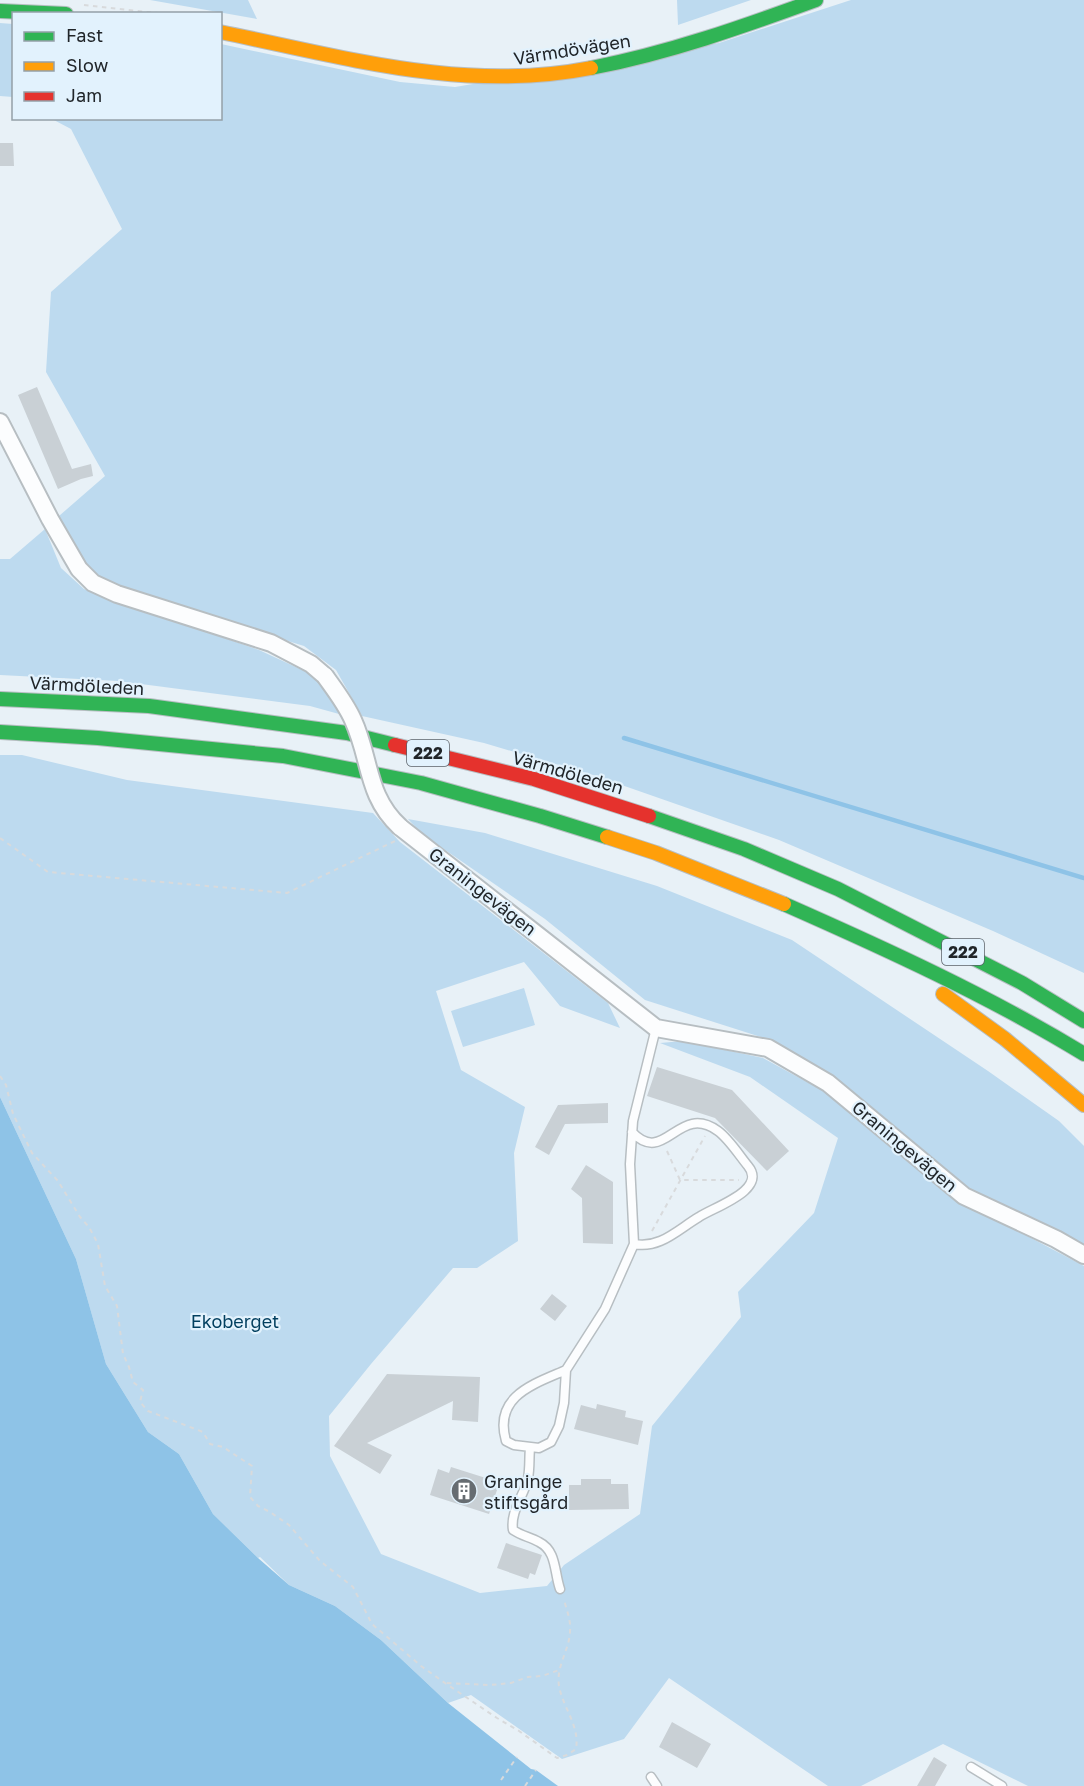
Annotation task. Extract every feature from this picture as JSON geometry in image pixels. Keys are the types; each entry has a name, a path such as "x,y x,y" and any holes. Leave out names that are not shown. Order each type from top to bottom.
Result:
{"main road":[{"name":"Värmdövägen","path":"222,32 406,69 497,78 593,68 632,59 697,42 816,0"},
{"path":"0,11 22,12"},
{"name":"Värmdöleden","path":"0,699 149,706 347,733 534,779 624,807 744,849 838,889 1022,983 1084,1021"},
{"name":"222","path":"0,732 98,738 283,756 421,783 540,816 656,853 768,897 878,946 1035,1024 1084,1054"},
{"path":"878,946 1005,1039 1084,1105"}],"street":[{"name":"Graningevägen","path":"0,422 50,519 80,569 93,583 117,594 271,643 311,664 325,676 354,721 378,801 387,815 656,1028 768,1048 828,1083 964,1196 1056,1239 1084,1255"}],"lane":[{"path":"566,1370 515,1396 509,1406 503,1428 506,1440 514,1445 530,1448 538,1448 551,1442 560,1426 566,1370 605,1309 634,1244 630,1164 633,1121 656,1028"},
{"path":"632,1132 638,1139 646,1142 662,1141 687,1124 710,1127 719,1132 751,1169 753,1180 751,1186 744,1192 706,1212 656,1245 634,1244"},
{"path":"530,1448 528,1477 513,1515 513,1530 539,1542 552,1552 560,1589"},
{"path":"971,1767 1002,1786"},
{"path":"651,1777 657,1786"}],"path":[{"path":"0,838 48,872 287,893 395,841 403,829"},
{"path":"0,1076 6,1085 13,1114 32,1153 58,1181 99,1244 105,1286 117,1306 123,1354 133,1382 143,1390 140,1402 148,1411 203,1432 210,1444 224,1448 252,1466 250,1497 258,1506 289,1525 320,1561 353,1587 372,1624 445,1683 557,1758 576,1749 578,1737 560,1687 559,1670 570,1634 570,1619 560,1589"},
{"path":"643,1246 710,1127"},
{"path":"662,1141 680,1180"},
{"path":"680,1180 753,1180"},
{"path":"445,1683 490,1685 511,1683 559,1670"},
{"path":"501,1779 518,1757"},
{"path":"525,1786 536,1770"}],"green space":[{"path":"150,0 248,0 257,19"},
{"path":"677,0 751,0 678,25"},
{"path":"851,0 1084,0 1084,973 993,931 779,840 593,775 484,743 362,716 336,670 304,646 118,588 106,581 88,567 81,558 59,516 105,476 46,372 51,292 122,229 71,129 54,120 222,120 222,44 400,82 455,87 719,43"},
{"path":"0,23 12,24 12,97 0,96"},
{"path":"45,529 61,568 84,589 259,650 311,674 329,693 339,714 310,706 118,681 0,675 0,559 10,559"},
{"name":"Ekoberget","path":"0,755 22,755 127,780 373,813 400,842 608,1003 620,1028 560,1006 524,962 436,991 461,1070 525,1107 514,1153 518,1241 477,1268 453,1268 329,1416 330,1456 381,1554 480,1593 547,1586 564,1565 640,1514 652,1426 741,1317 738,1292 814,1213 838,1138 750,1077 660,1043 683,1041 763,1058 838,1099 956,1198 1084,1266 1084,1786 1028,1786 943,1744 861,1786 828,1786 669,1678 624,1739 562,1759 471,1695 448,1703 381,1640 335,1606 289,1585 260,1557 258,1558 213,1514 179,1454 148,1432 106,1364 76,1259 0,1097"},
{"path":"408,819 485,833 657,886 792,940 1059,1121 1084,1146 1084,1246 969,1188 834,1077 770,1040 645,1000 545,919 422,834"},
{"path":"524,988 535,1025 463,1047 451,1011"}],"water":[{"path":"0,1097 76,1259 106,1364 148,1432 179,1454 213,1514 289,1585 335,1606 381,1640 448,1703 531,1769 536,1770 558,1786 0,1786"}],"building":[{"path":"0,143 13,143 14,166 0,166"},
{"path":"37,387 72,469 91,464 93,476 58,489 18,395"},
{"path":"657,1067 732,1090 789,1151 767,1171 715,1118 647,1096"},
{"path":"608,1103 608,1123 565,1124 549,1155 535,1147 558,1105"},
{"path":"586,1165 613,1182 613,1244 583,1243 582,1198 571,1189"},
{"path":"552,1294 567,1306 555,1321 540,1309"},
{"path":"387,1374 480,1377 478,1422 452,1420 453,1401 367,1443 392,1455 380,1474 334,1446"},
{"path":"597,1404 626,1411 625,1417 643,1421 638,1445 574,1429 581,1405 596,1409"},
{"name":"Graninge stiftsgård","path":"451,1467 489,1479 487,1483 498,1487 489,1514 430,1495 438,1469 449,1473"},
{"path":"581,1479 611,1479 611,1484 628,1484 629,1509 569,1510 569,1485 581,1485"},
{"path":"506,1543 542,1555 535,1575 530,1573 528,1579 497,1568"},
{"path":"672,1722 711,1744 697,1768 659,1747"},
{"path":"934,1757 947,1765 935,1786 917,1786"}],"waterway":[{"path":"624,738 1084,878"}],"traffic: fast":[{"path":"591,68 677,47 816,0"},
{"path":"0,11 22,12"},
{"path":"0,699 149,706 347,733 395,745"},
{"path":"0,732 98,738 283,756 421,783 607,837"},
{"path":"649,816 744,849 838,889 1022,983 1084,1021"},
{"path":"784,904 974,993 1084,1054"}],"traffic: slow":[{"path":"222,32 358,61 450,74 544,75 591,68"},
{"path":"607,837 656,853 784,904"},
{"path":"943,994 1005,1039 1084,1105"}],"traffic: jam":[{"path":"395,745 534,779 649,816"}],"place":[{"name":"Graninge stiftsgård","path":"464,1491"}]}
